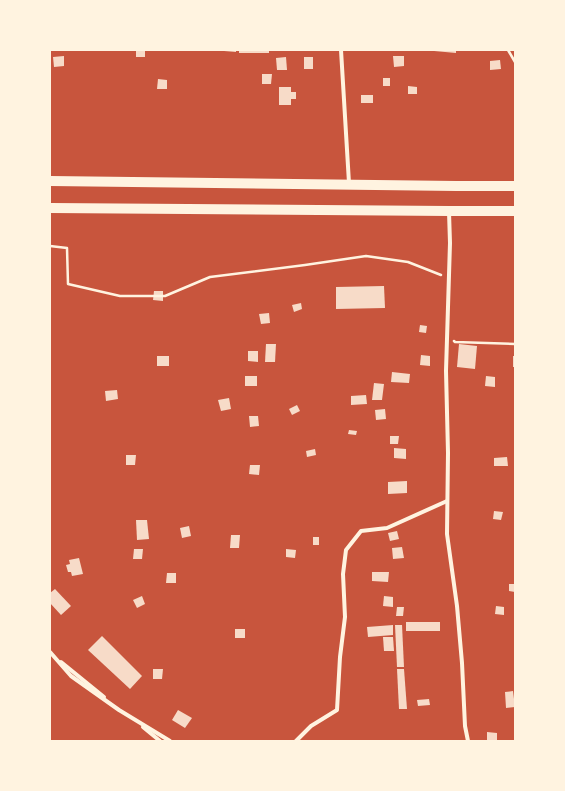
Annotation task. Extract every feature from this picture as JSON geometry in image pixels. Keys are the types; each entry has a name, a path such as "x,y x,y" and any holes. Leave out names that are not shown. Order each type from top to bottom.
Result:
{"highway":[{"path":"50,181 515,186"},
{"path":"50,208 515,211"}],"street":[{"path":"341,50 350,185"},
{"path":"449,211 449,278 446,371 448,453 447,534 457,606 465,726 468,741"},
{"path":"296,741 311,726 337,710 340,657 346,617 343,574 346,550 361,531 387,528 447,501"},
{"path":"50,653 160,741"},
{"path":"50,653 71,676 119,710 170,741"}],"path":[{"path":"508,50 515,62"},
{"path":"50,246 67,248 68,284 120,296 165,296 210,277 366,256 408,262 449,278"},
{"path":"454,334 454,342 515,344"}],"building":[{"path":"136,50 145,50 145,57 136,57"},
{"path":"236,50 236,52 224,51"},
{"path":"239,50 269,50 269,53 239,53"},
{"path":"456,50 456,53 434,51"},
{"path":"64,56 64,66 54,67 53,57"},
{"path":"393,56 404,56 404,66 394,67"},
{"path":"286,57 287,70 277,70 276,58"},
{"path":"304,57 313,57 313,69 304,69"},
{"path":"500,60 501,69 490,70 490,61"},
{"path":"262,74 272,74 271,84 262,84"},
{"path":"383,78 390,78 390,86 383,86"},
{"path":"158,79 167,80 167,89 157,89"},
{"path":"408,86 417,87 417,94 408,94"},
{"path":"279,87 291,87 291,92 296,92 296,99 291,99 291,105 279,105"},
{"path":"361,95 373,95 373,103 361,103"},
{"path":"384,286 385,308 336,309 336,287"},
{"path":"154,291 163,291 163,301 153,300"},
{"path":"301,303 302,309 294,312 292,305"},
{"path":"269,313 270,323 261,324 259,314"},
{"path":"420,325 427,326 426,333 419,332"},
{"path":"266,344 276,344 275,362 265,362"},
{"path":"459,344 477,346 475,369 457,367"},
{"path":"248,351 258,351 258,362 248,361"},
{"path":"421,355 430,356 430,366 420,365"},
{"path":"157,356 169,356 169,366 157,366"},
{"path":"513,356 515,356 515,367 513,367"},
{"path":"392,372 410,374 409,383 391,382"},
{"path":"245,376 257,376 257,386 245,386"},
{"path":"486,376 495,377 495,387 485,386"},
{"path":"374,383 384,384 382,400 372,400"},
{"path":"117,390 118,399 106,401 105,391"},
{"path":"366,395 367,404 351,405 351,396"},
{"path":"229,398 231,409 221,411 218,400"},
{"path":"297,405 300,411 292,415 289,409"},
{"path":"385,409 386,419 376,420 375,410"},
{"path":"249,416 258,416 259,426 250,427"},
{"path":"349,430 357,431 356,435 348,434"},
{"path":"390,436 399,436 398,444 390,444"},
{"path":"394,448 406,449 406,459 394,458"},
{"path":"315,449 316,455 307,457 306,451"},
{"path":"126,455 136,455 135,465 126,465"},
{"path":"507,457 508,466 494,466 494,458"},
{"path":"250,465 260,465 259,475 249,474"},
{"path":"407,481 407,493 388,494 388,482"},
{"path":"494,511 503,512 501,520 493,519"},
{"path":"136,520 147,520 149,539 137,540"},
{"path":"189,526 191,536 182,538 180,528"},
{"path":"397,531 399,539 390,541 388,533"},
{"path":"231,535 240,535 239,548 230,548"},
{"path":"313,537 319,537 319,545 313,545"},
{"path":"402,547 404,558 393,559 392,548"},
{"path":"134,549 143,549 142,559 133,559"},
{"path":"286,549 296,550 295,558 286,557"},
{"path":"79,558 83,574 72,576 71,572 68,572 66,565 70,564 69,560"},
{"path":"372,572 389,572 388,582 372,581"},
{"path":"167,573 176,573 176,583 166,583"},
{"path":"509,584 515,584 515,592 509,591"},
{"path":"55,589 71,606 61,615 50,603 50,593"},
{"path":"142,596 145,604 137,608 133,600"},
{"path":"384,596 393,597 393,607 383,606"},
{"path":"496,606 504,607 504,615 495,614"},
{"path":"397,607 404,607 403,616 396,616"},
{"path":"406,622 440,622 440,631 406,631"},
{"path":"393,625 393,635 368,637 367,627"},
{"path":"395,625 402,625 404,667 397,667"},
{"path":"235,629 245,629 245,638 235,638"},
{"path":"102,636 142,676 130,689 88,650"},
{"path":"383,637 393,637 394,651 384,651"},
{"path":"153,669 163,669 162,679 153,679"},
{"path":"397,669 404,669 407,709 399,709"},
{"path":"513,691 515,707 506,708 505,692"},
{"path":"429,699 430,705 418,706 417,700"},
{"path":"178,710 192,718 185,728 172,720"},
{"path":"487,732 497,733 497,741 487,741"}]}
